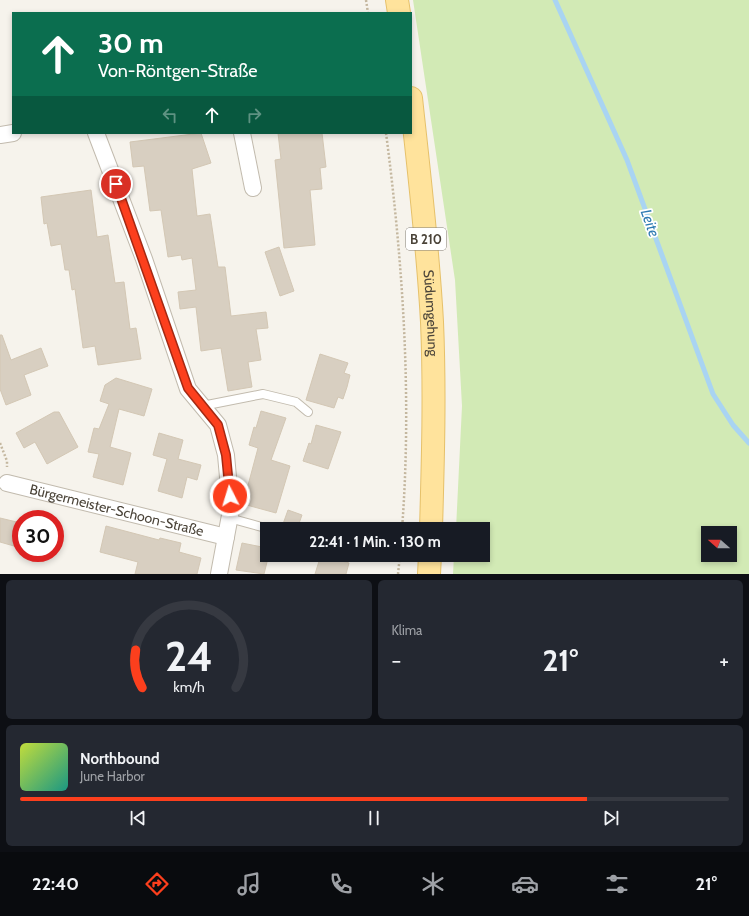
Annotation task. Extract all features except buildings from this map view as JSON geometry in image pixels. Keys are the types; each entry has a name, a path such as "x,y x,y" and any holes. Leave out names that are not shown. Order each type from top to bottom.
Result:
{"main road":[{"path":"397,0 399,12"},
{"name":"Südumgehung","path":"412,108 425,232 432,323 434,427 431,522"},
{"path":"429,574 430,562"}],"street":[{"path":"0,135 12,133"},
{"path":"96,134 144,259 188,388 218,425 226,455 231,510 219,574"},
{"path":"242,134 253,188"},
{"name":"Bürgermeister-Schoon-Straße","path":"7,483 226,537"}],"lane":[{"path":"202,406 263,394 296,402 308,412"},
{"path":"229,518 260,527"}],"path":[{"path":"366,0 368,12"},
{"path":"386,134 397,234 405,353 405,460 402,522"},
{"path":"0,443 7,461 7,483"},
{"path":"398,574 399,562"}],"green space":[{"path":"413,0 749,0 749,574 453,574 454,562 490,562 490,522 456,522 462,406 455,280"}],"waterway":[{"name":"Leite","path":"555,0 627,160 713,394 733,425 749,443"}],"route":[{"path":"116,184 144,259 188,388 218,425 226,455 230,496"}]}
